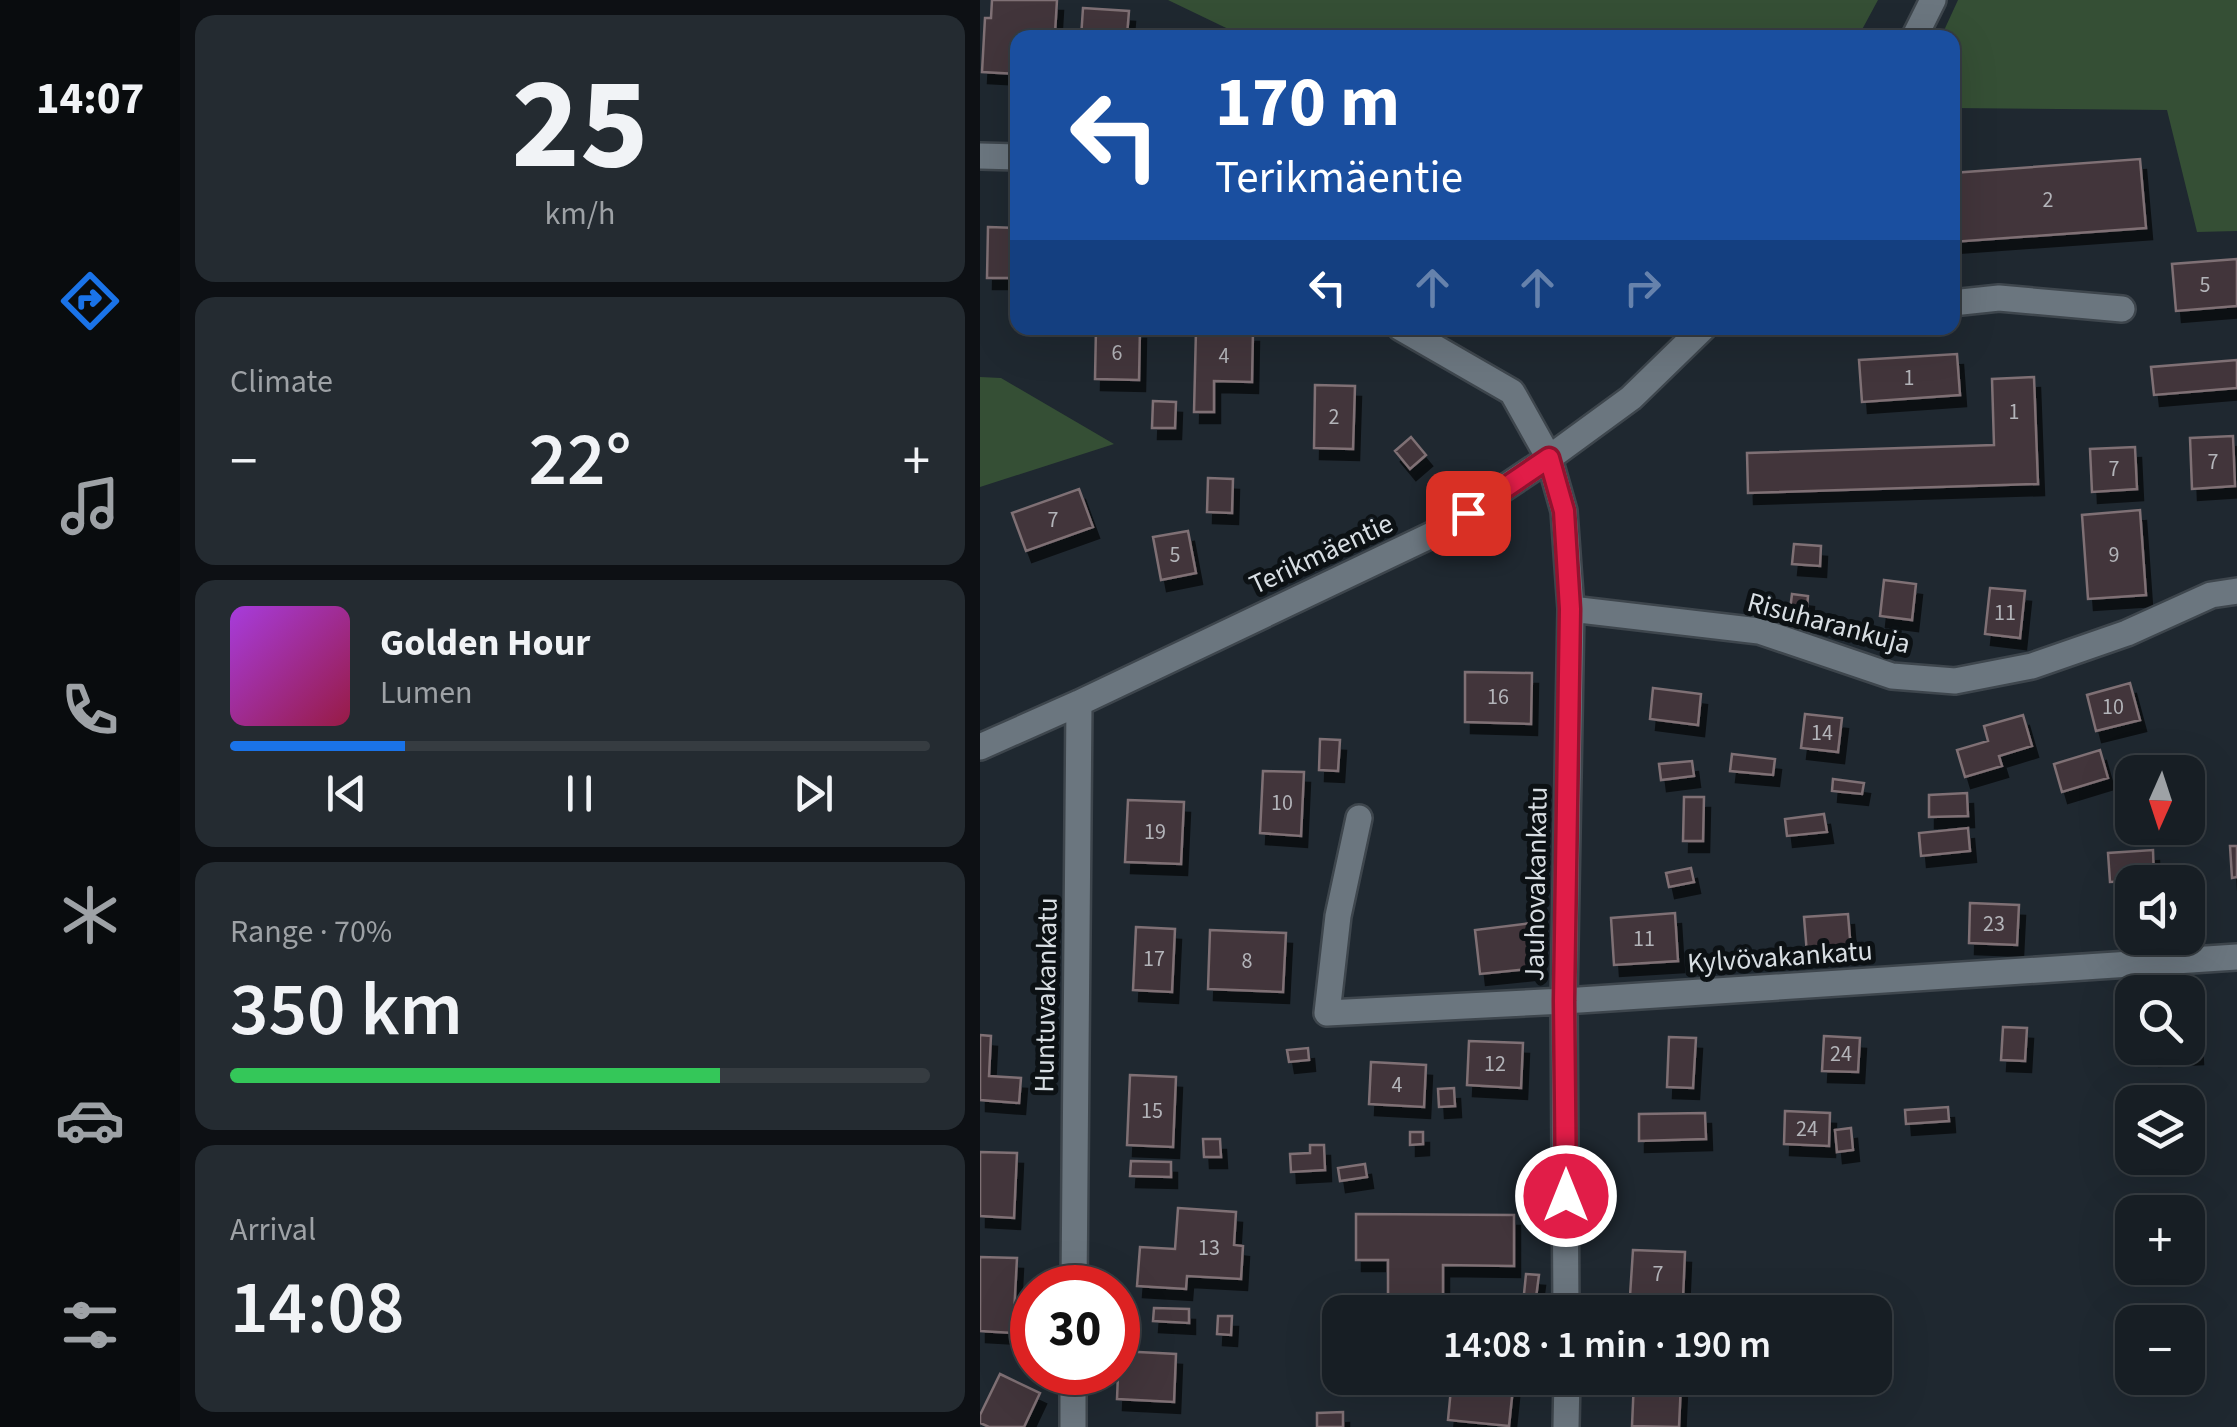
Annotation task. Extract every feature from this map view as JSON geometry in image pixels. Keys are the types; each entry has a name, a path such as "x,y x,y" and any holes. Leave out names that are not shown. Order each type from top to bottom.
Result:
{"street":[{"path":"1918,30 1933,0"},
{"path":"980,156 1010,156"},
{"path":"1960,302 1998,298 2122,309"},
{"name":"Jauhovakankatu","path":"1413,335 1512,392 1549,458 1564,511 1570,609 1564,1001 1566,1295"},
{"name":"Terikmäentie","path":"980,747 1440,531 1631,398 1696,335"},
{"name":"Risuharankuja","path":"1570,609 1759,630 1892,676 1955,681 2032,666 2126,633 2211,595 2237,591"},
{"name":"Huntuvakankatu","path":"1074,1265 1079,703"},
{"name":"Kylvövakankatu","path":"1359,818 1338,916 1327,1013 2237,956"},
{"path":"1073,1427 1074,1395"},
{"path":"1566,1395 1566,1427"}],"green space":[{"path":"1168,0 1878,0 1862,30 1230,30"},
{"path":"1958,0 2237,0 2237,231 2197,232 2167,110 1960,108 1960,30 1944,30"},
{"path":"980,377 1001,378 1114,444 980,487"}],"building":[{"path":"992,0 1057,0 1055,30 1010,30 1010,74 982,72 985,18 991,18"},
{"path":"1083,8 1129,11 1127,30 1082,30"},
{"path":"2140,159 2146,228 1960,241 1960,172"},
{"path":"988,227 1010,228 1010,278 987,278"},
{"path":"2237,259 2237,306 2176,311 2172,264"},
{"path":"1096,335 1140,335 1139,380 1095,379"},
{"path":"1196,335 1253,335 1252,382 1214,381 1214,412 1194,412"},
{"path":"1957,354 1960,395 1862,402 1859,360"},
{"path":"2237,360 2237,388 2154,395 2151,367"},
{"path":"2034,377 2038,484 1748,493 1747,453 1994,445 1992,379"},
{"path":"1315,385 1355,386 1353,449 1314,448"},
{"path":"1153,401 1176,402 1175,428 1152,428"},
{"path":"2233,436 2235,486 2192,489 2190,438"},
{"path":"1411,437 1426,455 1410,469 1395,451"},
{"path":"2135,447 2137,489 2092,492 2090,449"},
{"path":"1208,478 1233,479 1232,513 1207,512"},
{"path":"1079,489 1093,527 1026,551 1012,513"},
{"path":"2140,510 2146,595 2088,599 2082,515"},
{"path":"1188,531 1196,573 1161,580 1153,537"},
{"path":"1794,544 1821,546 1820,566 1792,564"},
{"path":"1884,580 1916,584 1912,620 1880,616"},
{"path":"1990,588 2025,591 2020,638 1985,634"},
{"path":"1792,594 1808,596 1806,620 1789,618"},
{"path":"1465,672 1532,673 1531,724 1465,722"},
{"path":"2130,683 2140,720 2096,731 2087,695"},
{"path":"1653,688 1701,694 1698,725 1650,719"},
{"path":"1805,714 1842,718 1838,752 1801,748"},
{"path":"2023,715 2032,746 1999,756 2002,766 1965,777 1957,750 1988,741 1984,726"},
{"path":"1320,739 1340,740 1338,771 1319,770"},
{"path":"2100,750 2108,778 2062,792 2054,764"},
{"path":"1732,754 1775,759 1773,775 1730,771"},
{"path":"1692,761 1694,776 1661,780 1659,764"},
{"path":"1263,771 1304,772 1301,836 1260,833"},
{"path":"1833,779 1864,783 1862,794 1832,791"},
{"path":"1967,793 1968,816 1929,817 1929,795"},
{"path":"1684,797 1704,797 1703,841 1683,841"},
{"path":"1128,800 1184,802 1181,864 1125,862"},
{"path":"1824,814 1827,832 1787,836 1785,819"},
{"path":"1968,828 1970,851 1921,856 1919,833"},
{"path":"2230,846 2237,846 2237,877 2232,878"},
{"path":"2153,850 2154,865 2115,865 2115,882 2110,882 2108,853"},
{"path":"1691,868 1694,882 1669,887 1666,873"},
{"path":"1970,903 2019,905 2017,945 1969,943"},
{"path":"1675,913 1678,961 1614,965 1611,918"},
{"path":"1848,914 1851,951 1807,954 1804,917"},
{"path":"1532,923 1538,968 1480,974 1475,930"},
{"path":"1136,927 1175,929 1172,992 1133,990"},
{"path":"1210,930 1286,933 1283,992 1208,989"},
{"path":"2003,1027 2027,1028 2025,1061 2001,1060"},
{"path":"980,1035 991,1036 989,1076 1021,1078 1019,1103 980,1100"},
{"path":"1824,1036 1860,1038 1858,1072 1822,1071"},
{"path":"1669,1037 1696,1038 1693,1088 1667,1087"},
{"path":"1469,1041 1523,1043 1521,1088 1467,1085"},
{"path":"1308,1048 1309,1060 1289,1062 1287,1050"},
{"path":"1371,1062 1426,1065 1424,1107 1369,1104"},
{"path":"1130,1075 1176,1077 1173,1147 1127,1145"},
{"path":"1454,1088 1455,1106 1439,1107 1438,1089"},
{"path":"1948,1107 1949,1121 1906,1124 1905,1110"},
{"path":"1785,1111 1830,1113 1829,1146 1784,1144"},
{"path":"1705,1113 1706,1139 1639,1141 1639,1114"},
{"path":"1851,1128 1853,1150 1837,1152 1835,1130"},
{"path":"1410,1132 1423,1132 1423,1144 1410,1145"},
{"path":"1203,1139 1220,1139 1221,1157 1204,1157"},
{"path":"1310,1145 1324,1145 1325,1170 1291,1172 1290,1154 1310,1153"},
{"path":"980,1152 1017,1153 1014,1218 980,1216"},
{"path":"1131,1161 1171,1162 1171,1177 1130,1176"},
{"path":"1365,1164 1367,1177 1340,1181 1338,1168"},
{"path":"1178,1208 1236,1212 1234,1245 1243,1246 1241,1279 1187,1276 1186,1289 1140,1286 1140,1247 1175,1249"},
{"path":"1356,1214 1514,1215 1514,1266 1443,1265 1443,1295 1388,1295 1388,1260 1356,1260"},
{"path":"1633,1250 1685,1252 1683,1295 1630,1295"},
{"path":"980,1257 1017,1258 1017,1265 1010,1265 1010,1333 980,1331"},
{"path":"1526,1274 1539,1275 1536,1295 1524,1295"},
{"path":"1154,1308 1189,1309 1189,1323 1153,1321"},
{"path":"1218,1316 1232,1316 1231,1335 1217,1334"},
{"path":"1140,1352 1176,1354 1174,1402 1117,1399 1117,1395 1140,1395"},
{"path":"1000,1374 1010,1379 1010,1395 1039,1395 1024,1427 989,1427 980,1423 980,1415"},
{"path":"1450,1395 1512,1395 1509,1426 1448,1420"},
{"path":"1633,1395 1680,1395 1679,1427 1632,1426"},
{"path":"1343,1412 1343,1427 1317,1427 1317,1413"}],"route":[{"path":"1468,513 1549,458 1564,511 1570,609 1564,1001 1566,1196"}]}
